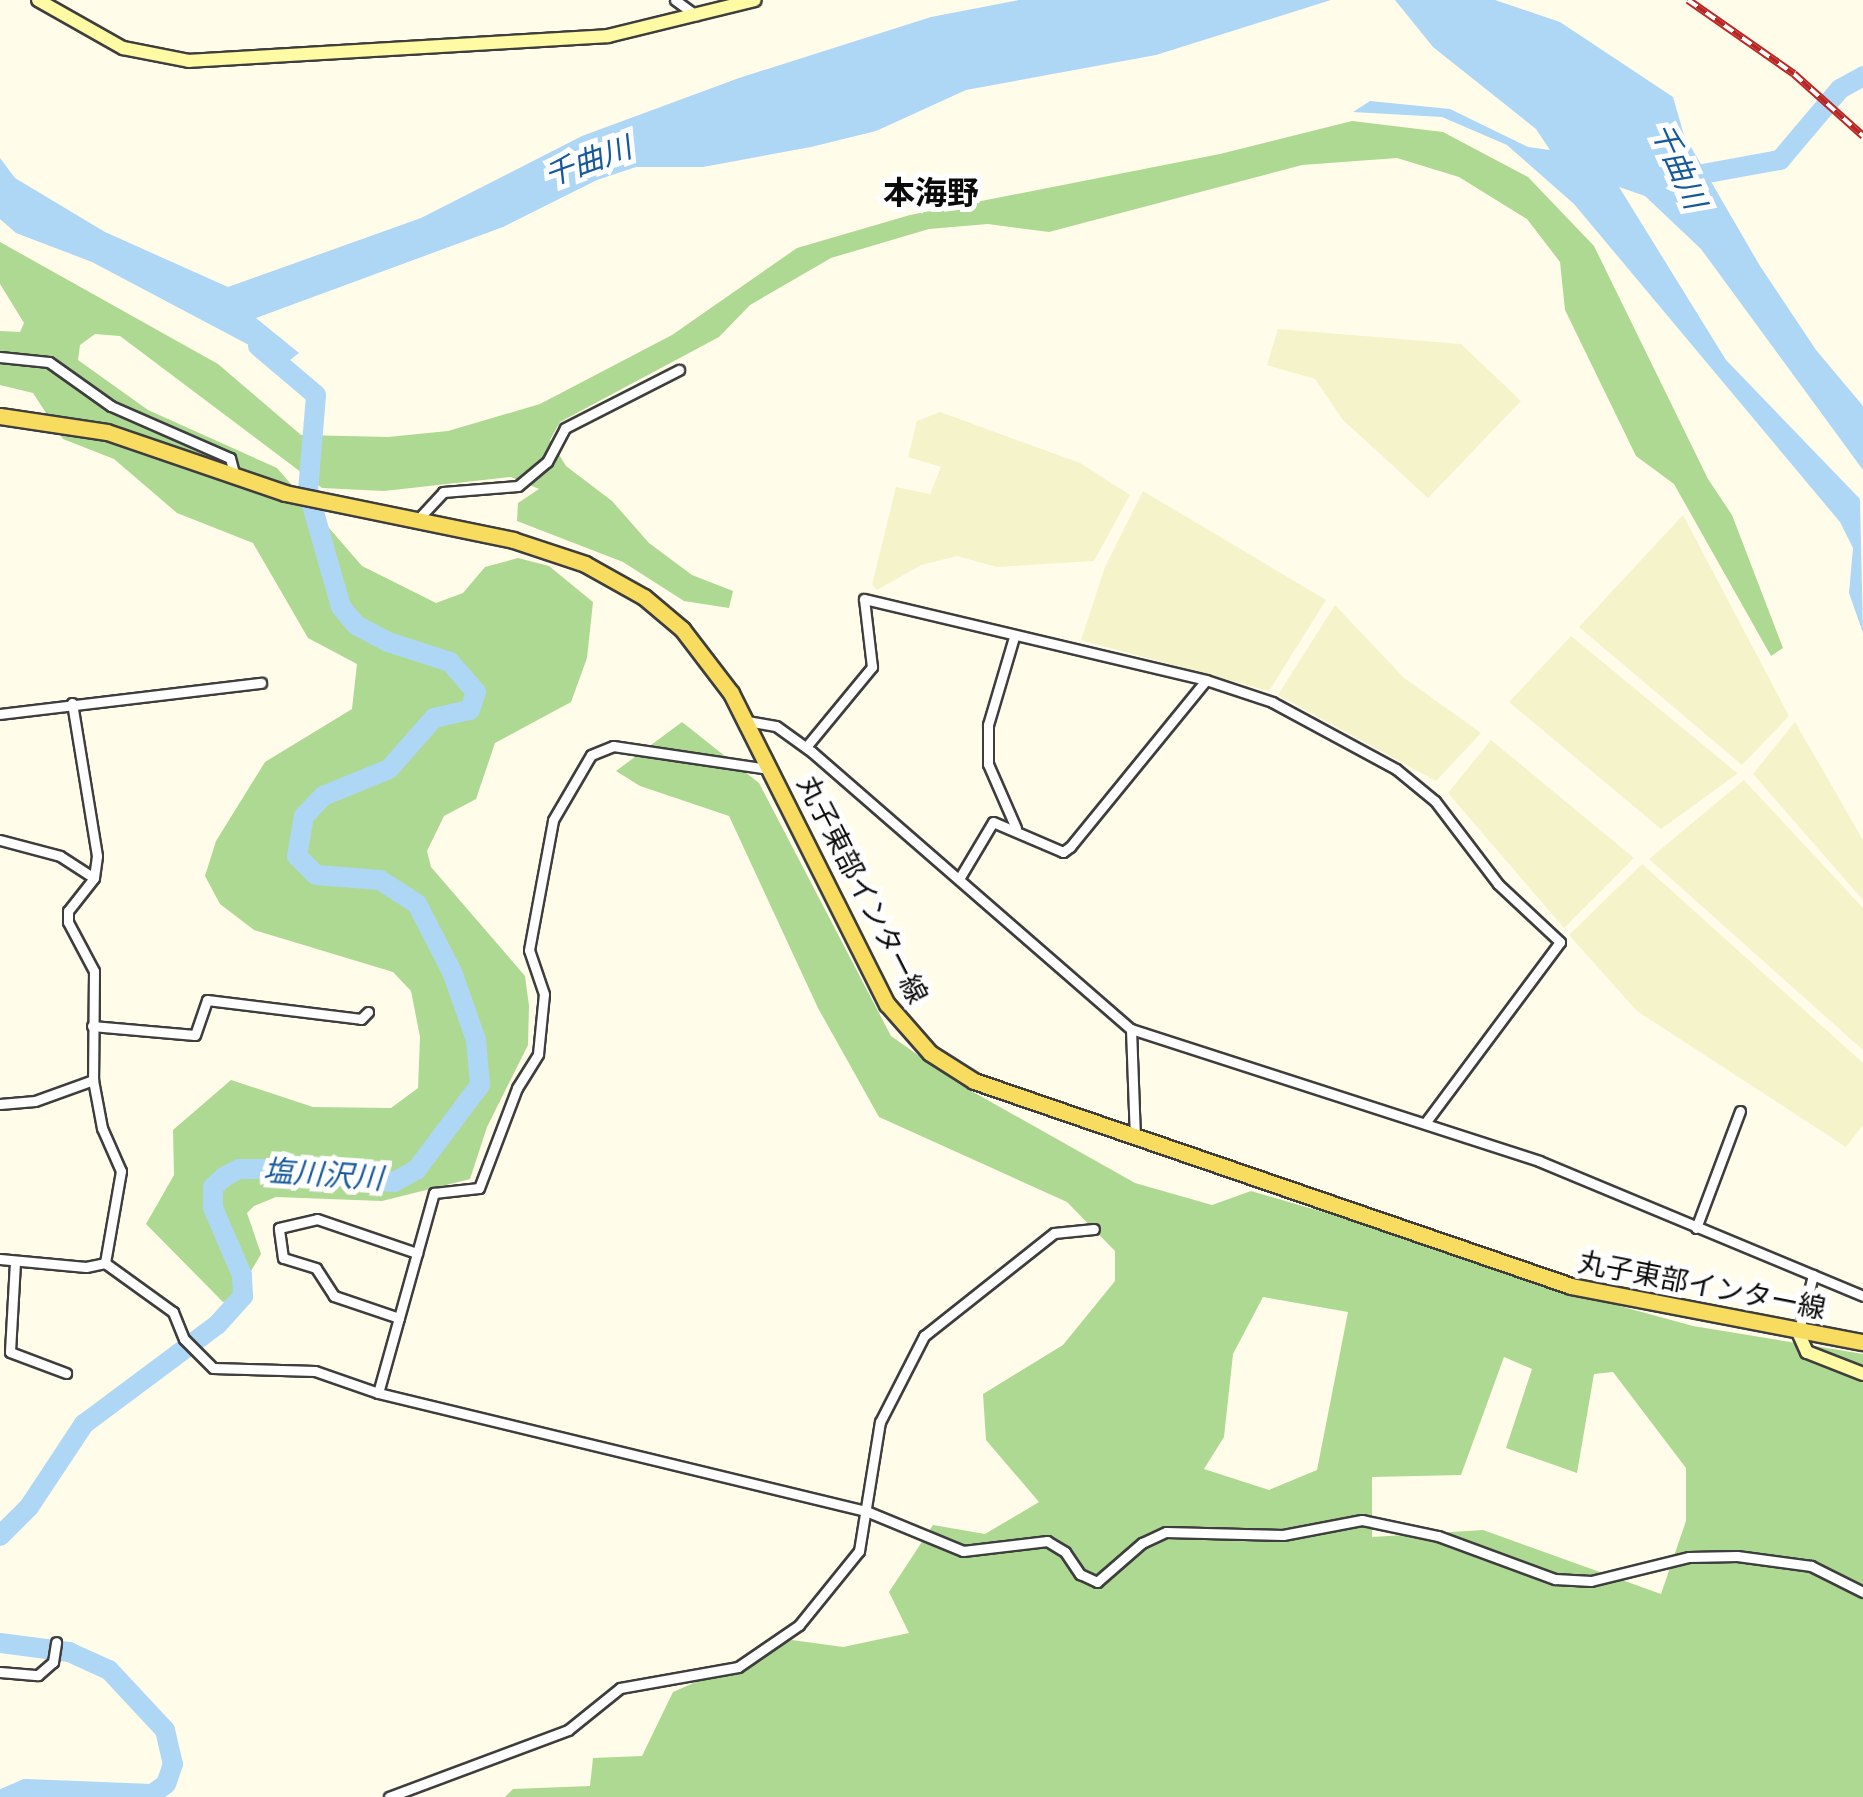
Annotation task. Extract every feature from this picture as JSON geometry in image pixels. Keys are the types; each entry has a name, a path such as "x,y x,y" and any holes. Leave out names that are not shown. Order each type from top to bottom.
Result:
{"main road":[{"name":"丸子東部インター線","path":"0,416 107,432 235,477 533,546 622,583 682,629 747,720 874,980 920,1044 990,1089 1606,1296 1863,1342"}],"street":[{"path":"38,0 123,48 189,60 566,40 755,0"},
{"path":"675,0 696,15"},
{"path":"0,357 49,362 111,406 230,458 235,477"},
{"path":"420,517 443,492 518,486 535,477 565,428 679,370"},
{"path":"806,747 872,667 864,600 1206,680 1272,702 1396,770 1435,801 1498,884 1560,942 1426,1122"},
{"path":"1014,637 991,712 988,764 1016,828"},
{"path":"959,879 993,822 1016,828 1063,852 1070,847 1206,680"},
{"path":"0,714 261,683"},
{"path":"72,703 97,856 94,878 68,912 74,940 94,971 92,1080 102,1128 121,1171 105,1263"},
{"path":"747,720 776,726 806,747 1131,1030 1426,1122 1863,1296"},
{"path":"378,1392 434,1194 480,1188 488,1176 517,1088 538,1054 545,1019 529,950 532,932 553,820 591,755 613,746 770,769"},
{"path":"0,840 60,856 94,878"},
{"path":"92,1026 194,1035 207,1000 362,1019 368,1012"},
{"path":"1131,1030 1136,1138"},
{"path":"0,1104 34,1101 92,1080"},
{"path":"1696,1228 1740,1112"},
{"path":"399,1318 334,1296 316,1268 282,1258 278,1228 317,1219 417,1253"},
{"path":"389,1797 568,1730 620,1688 738,1667 799,1624 851,1562 863,1540 880,1422 924,1336 1054,1233 1094,1229"},
{"path":"0,1259 105,1263 173,1312 184,1339 214,1368 285,1366 866,1511 963,1551 1047,1541 1065,1552 1080,1574 1097,1582 1142,1543 1166,1532 1283,1535 1362,1520 1438,1536 1554,1579 1591,1580 1689,1557 1736,1556 1812,1566 1863,1592"},
{"path":"15,1262 5,1346 10,1352 66,1373"},
{"path":"1813,1275 1798,1332 1808,1352 1863,1374"},
{"path":"0,1672 38,1675 53,1662 56,1642"}],"green space":[{"path":"1352,121 1443,132 1528,177 1594,246 1708,479 1732,515 1783,648 1771,656 1674,484 1636,456 1565,310 1560,262 1527,219 1459,177 1397,158 1302,165 1049,232 988,224 929,229 831,258 750,305 719,337 560,422 550,440 566,466 612,501 649,543 692,575 733,591 729,608 684,601 623,562 517,521 518,503 539,489 511,477 384,491 322,488 120,336 95,334 80,345 78,360 148,410 277,468 362,566 436,603 463,593 485,567 518,558 549,566 593,602 587,658 571,702 495,743 476,799 444,816 427,851 431,867 525,976 529,1006 528,1045 487,1127 470,1179 382,1201 276,1197 254,1206 247,1213 261,1254 234,1300 223,1302 146,1224 174,1175 173,1130 231,1080 313,1107 391,1108 418,1088 420,1037 411,991 393,972 254,930 220,904 205,876 216,841 265,762 352,709 357,664 308,638 253,543 177,513 114,459 63,439 33,393 0,385 0,331 20,332 24,323 0,284 0,242 218,364 301,435 388,437 448,431 540,404 672,335 797,248 910,215 1220,154"},
{"path":"1278,329 1461,344 1521,401 1428,498 1343,420 1315,379 1267,365"},
{"path":"940,412 1080,463 1130,495 1094,561 997,567 957,556 921,565 877,590 872,585 896,487 930,494 941,467 908,457 917,421"},
{"path":"1143,491 1326,600 1269,691 1081,640 1105,567"},
{"path":"1683,515 1789,716 1742,765 1579,627"},
{"path":"1335,605 1404,678 1481,733 1436,781 1278,695"},
{"path":"1571,636 1737,774 1661,829 1509,702"},
{"path":"682,722 759,783 891,1036 959,1084 1135,1183 1212,1205 1251,1191 1429,1243 1532,1282 1693,1326 1863,1354 1863,1797 505,1797 513,1789 590,1786 593,1758 642,1756 673,1692 792,1640 843,1647 909,1633 889,1592 933,1525 985,1534 1039,1502 986,1440 983,1394 1063,1345 1115,1281 1115,1251 1067,1202 879,1117 818,1008 729,816 640,786 616,771","holes":["1263,1297 1348,1312 1317,1470 1269,1490 1204,1469 1224,1437 1233,1354","1504,1357 1532,1369 1506,1448 1577,1473 1594,1374 1613,1372 1686,1468 1686,1521 1661,1594 1483,1530 1372,1537 1372,1477 1461,1475"]},
{"path":"1795,722 1863,840 1863,900 1753,774"},
{"path":"1491,740 1634,858 1564,928 1448,793"},
{"path":"1744,780 1863,908 1863,1050 1649,859"},
{"path":"1642,864 1863,1063 1863,1125 1846,1147 1637,1011 1569,935"}],"water":[{"name":"千曲川","path":"1019,0 1331,0 1156,55 966,90 876,131 811,147 703,167 636,167 597,180 503,227 256,318 299,353 285,364 92,262 16,233 0,219 0,158 15,178 105,232 228,287 421,218 582,136 739,78 931,17"},
{"name":"千曲川","path":"1395,0 1495,0 1560,22 1673,97 1684,135 1760,266 1816,350 1863,406 1863,470 1701,249 1645,196 1619,187 1726,360 1860,499 1863,633 1849,593 1853,548 1840,522 1574,204 1507,145 1442,117 1353,112 1370,101 1450,109 1528,147 1550,150 1536,129 1433,47"}],"waterway":[{"name":"千曲川","path":"1686,177 1780,160 1840,89 1863,76"},
{"name":"塩川沢川","path":"0,1536 29,1507 84,1424 217,1325 243,1296 242,1275 213,1208 213,1187 239,1169 394,1182 417,1169 480,1085 476,1040 452,972 417,904 380,880 316,875 297,856 304,816 323,796 389,769 434,718 470,710 476,692 450,662 388,642 356,625 341,607 308,491 316,395 258,346"},
{"name":"塩川沢川","path":"0,1643 69,1652 109,1670 165,1730 173,1764 166,1784 152,1794 26,1789 7,1797"}],"railway":[{"path":"1688,0 1794,74 1863,136"}],"district":[{"name":"本海野","path":"931,193"}]}
